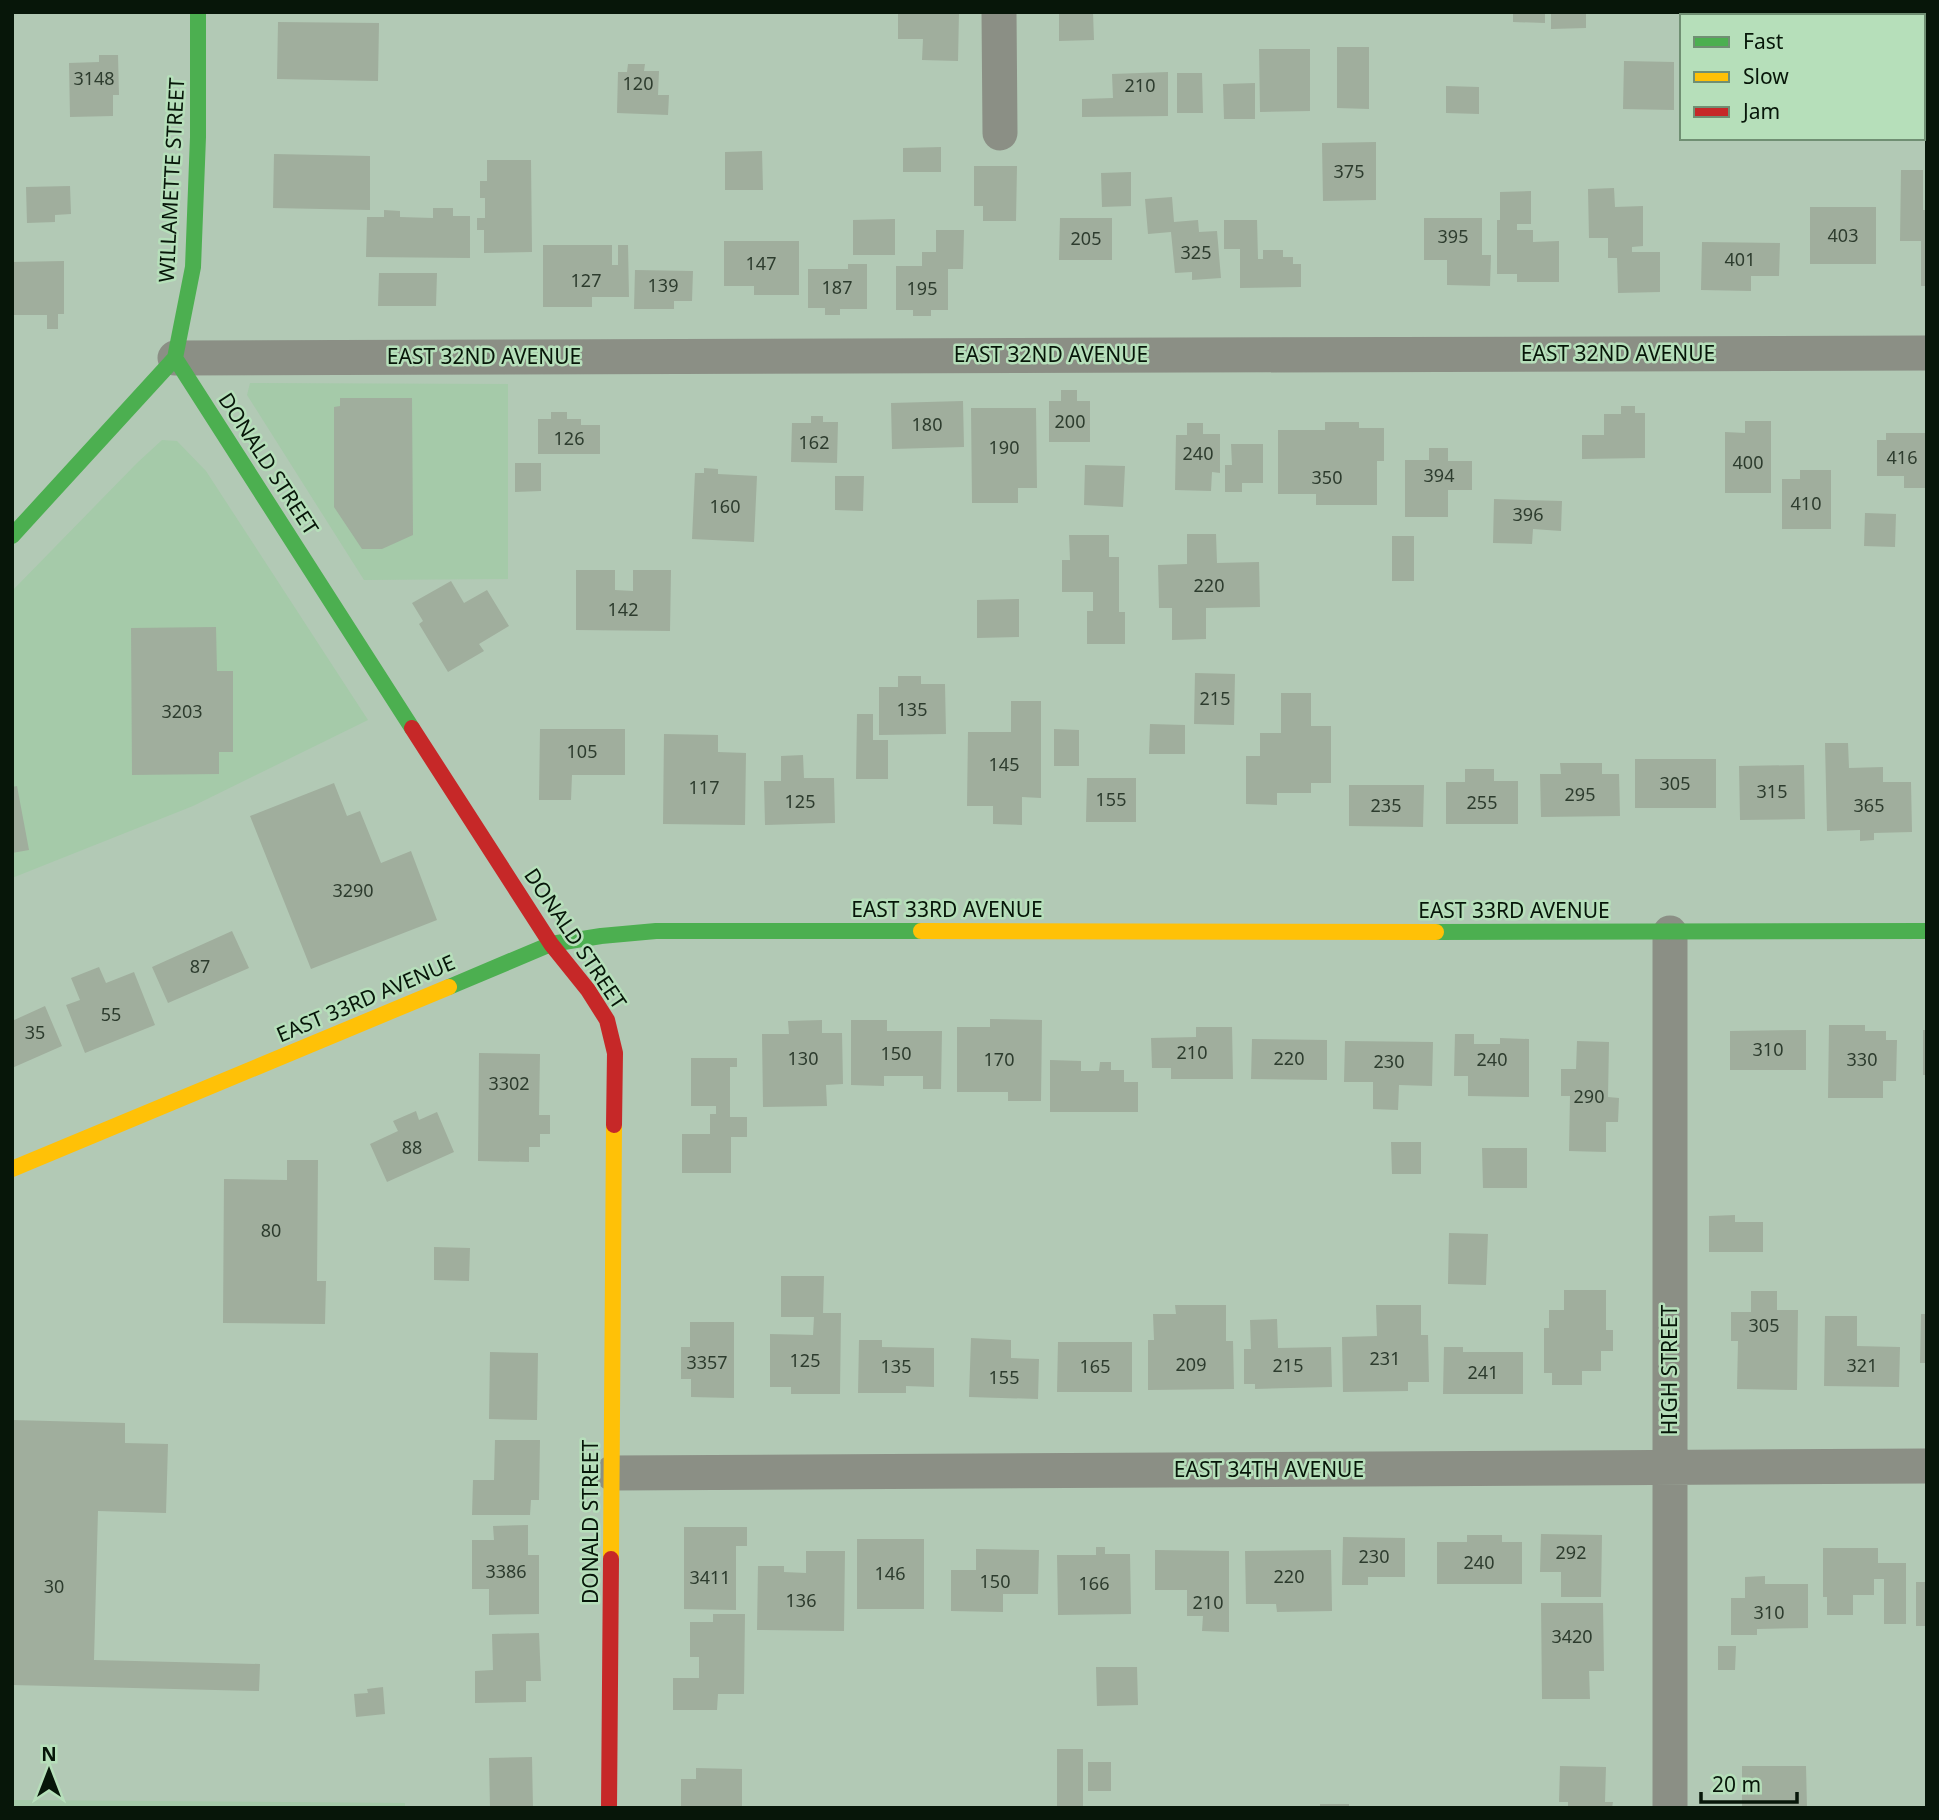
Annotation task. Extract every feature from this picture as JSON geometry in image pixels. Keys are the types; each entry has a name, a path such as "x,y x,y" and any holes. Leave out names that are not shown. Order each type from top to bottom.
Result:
{"street":[{"name":"WILLAMETTE STREET","path":"175,358 193,267 198,137 198,12"},
{"path":"999,12 1000,133"},
{"name":"EAST 32ND AVENUE","path":"175,358 1927,353"},
{"path":"12,536 175,358"},
{"name":"DONALD STREET","path":"175,358 551,944 588,990 607,1020 615,1053 609,1808"},
{"name":"EAST 33RD AVENUE","path":"12,1169 551,944 601,936 656,931 1927,931"},
{"name":"HIGH STREET","path":"1670,933 1670,1808"},
{"name":"EAST 34TH AVENUE","path":"612,1473 1927,1466"}],"shaded area":[{"path":"250,383 508,384 508,579 364,580 247,395"},
{"path":"162,440 177,441 206,471 368,720 193,806 12,878 12,591"},
{"path":"12,1800 405,1803 405,1808 12,1808"}],"building":[{"path":"898,12 959,12 958,61 922,60 923,39 898,39"},
{"path":"1059,12 1093,12 1094,40 1059,41"},
{"path":"1513,12 1545,12 1545,23 1513,22"},
{"path":"1551,12 1586,12 1586,28 1551,29"},
{"path":"278,22 379,23 378,81 277,79"},
{"path":"1337,47 1369,47 1369,109 1337,108"},
{"path":"1259,49 1310,49 1310,111 1260,112"},
{"path":"99,55 118,55 119,95 113,95 113,116 70,117 69,63 99,62"},
{"path":"1624,61 1674,62 1674,110 1623,109"},
{"path":"628,64 645,64 644,71 659,71 658,95 669,95 668,115 617,113 618,72 627,72"},
{"path":"1168,72 1168,116 1082,117 1082,99 1113,98 1112,74"},
{"path":"1177,73 1202,73 1203,113 1177,113"},
{"path":"1255,83 1255,119 1224,119 1223,84"},
{"path":"1446,86 1479,87 1479,114 1446,113"},
{"path":"1376,142 1376,200 1323,201 1322,143"},
{"path":"941,147 941,172 903,172 903,148"},
{"path":"762,151 763,190 725,190 725,152"},
{"path":"274,154 370,156 370,210 273,208"},
{"path":"487,160 531,160 532,252 484,253 484,230 477,230 477,218 485,218 485,198 480,198 480,181 487,181"},
{"path":"974,166 1017,166 1016,221 983,221 983,206 974,206"},
{"path":"1901,170 1923,170 1923,210 1927,210 1927,286 1921,286 1921,241 1900,241"},
{"path":"1131,172 1131,206 1102,207 1101,173"},
{"path":"70,186 71,214 55,215 55,222 27,223 26,187"},
{"path":"1614,188 1615,207 1643,206 1643,246 1632,247 1632,252 1660,252 1660,292 1618,293 1617,258 1608,258 1608,238 1589,238 1588,189"},
{"path":"1531,191 1531,224 1517,224 1517,230 1533,230 1533,242 1559,241 1559,282 1517,282 1517,274 1497,274 1500,192"},
{"path":"1172,197 1174,222 1198,220 1199,232 1217,231 1221,278 1192,280 1192,272 1175,273 1171,232 1148,234 1145,199"},
{"path":"1810,207 1876,207 1876,264 1810,264"},
{"path":"433,208 453,208 453,216 470,216 470,258 366,257 367,217 384,217 384,210 400,211 400,217 433,218"},
{"path":"1060,218 1112,218 1112,260 1059,260"},
{"path":"1424,218 1482,218 1482,255 1491,255 1490,286 1447,285 1447,260 1424,260"},
{"path":"895,219 895,255 853,255 853,220"},
{"path":"1224,220 1257,220 1258,259 1263,259 1263,250 1283,250 1283,257 1293,257 1293,264 1301,264 1301,287 1240,288 1240,249 1224,249"},
{"path":"936,230 964,230 963,269 948,269 948,310 931,310 931,316 913,316 913,310 896,310 896,266 922,266 922,252 936,252"},
{"path":"724,241 799,241 799,295 754,295 754,286 724,286"},
{"path":"1702,242 1780,243 1779,276 1751,276 1751,291 1701,290"},
{"path":"543,245 612,245 612,265 618,265 618,245 628,245 629,297 592,297 592,307 543,307"},
{"path":"64,261 64,314 58,314 58,329 47,329 47,315 12,315 12,262"},
{"path":"848,264 867,264 867,309 840,309 840,315 825,315 825,308 808,308 808,269 848,269"},
{"path":"635,270 693,271 692,301 674,301 674,309 634,309"},
{"path":"379,273 437,273 436,306 378,306"},
{"path":"1061,390 1077,390 1077,401 1090,401 1090,442 1049,442 1049,401 1061,401"},
{"path":"340,398 412,398 413,535 382,549 362,549 334,507 334,407 340,406"},
{"path":"963,401 964,447 892,449 891,403"},
{"path":"1621,406 1635,406 1635,413 1645,413 1645,458 1582,459 1582,435 1604,435 1604,414 1621,414"},
{"path":"971,408 1036,408 1037,488 1018,488 1018,503 972,503"},
{"path":"551,412 567,412 567,419 581,419 581,425 600,425 600,454 538,454 538,419 551,419"},
{"path":"811,416 823,416 823,422 838,422 837,463 791,462 792,423 811,423"},
{"path":"1745,421 1771,421 1771,493 1725,493 1725,432 1745,433"},
{"path":"1325,422 1359,422 1359,428 1384,428 1384,461 1377,461 1377,505 1316,505 1316,494 1278,494 1278,430 1325,430"},
{"path":"1187,423 1203,423 1203,434 1220,434 1220,473 1212,472 1211,491 1175,490 1176,435 1187,435"},
{"path":"1886,433 1927,433 1927,488 1904,488 1904,476 1877,476 1877,440 1886,440"},
{"path":"1231,444 1263,444 1263,483 1242,483 1242,492 1225,492 1225,465 1232,465"},
{"path":"1429,448 1448,448 1448,461 1472,461 1472,490 1448,490 1448,517 1405,517 1405,460 1429,460"},
{"path":"515,463 541,463 541,491 515,492"},
{"path":"1085,465 1125,466 1123,507 1084,505"},
{"path":"704,468 718,469 718,474 757,476 754,542 692,539 695,473 704,473"},
{"path":"1800,470 1831,470 1831,529 1782,529 1782,479 1800,479"},
{"path":"835,476 864,476 863,511 835,510"},
{"path":"1494,499 1562,501 1561,531 1533,529 1532,544 1493,543"},
{"path":"1865,513 1896,514 1895,547 1864,546"},
{"path":"1187,534 1216,534 1217,563 1259,562 1260,607 1206,608 1206,639 1172,640 1172,608 1159,608 1158,565 1187,564"},
{"path":"1069,535 1109,535 1109,557 1119,557 1119,612 1125,612 1125,644 1087,644 1087,611 1093,611 1093,592 1062,592 1062,560 1070,560"},
{"path":"1392,536 1414,536 1414,581 1392,581"},
{"path":"576,570 615,570 615,590 633,591 633,570 671,570 670,631 576,630"},
{"path":"451,581 464,603 487,590 509,626 479,644 484,651 448,672 419,624 423,621 412,603"},
{"path":"1019,599 1019,637 977,638 977,600"},
{"path":"216,627 217,671 233,671 233,752 219,752 219,774 132,775 131,628"},
{"path":"1195,673 1235,674 1234,725 1194,724"},
{"path":"898,676 921,676 921,684 945,684 946,734 879,735 879,687 898,687"},
{"path":"1281,693 1311,693 1311,726 1331,726 1331,783 1311,783 1311,793 1277,793 1277,805 1246,804 1246,756 1260,756 1260,733 1281,733"},
{"path":"1011,701 1041,701 1041,798 1022,797 1022,825 993,824 993,806 967,806 968,732 1011,732"},
{"path":"857,714 873,714 873,740 888,740 888,779 856,779"},
{"path":"1150,724 1185,725 1185,754 1149,754"},
{"path":"540,729 625,729 625,775 572,775 571,800 539,800"},
{"path":"1054,729 1079,730 1079,766 1054,766"},
{"path":"664,734 718,735 718,752 746,753 745,825 663,824"},
{"path":"1825,743 1848,743 1849,768 1883,767 1883,782 1911,782 1912,832 1874,833 1874,840 1860,841 1860,830 1827,831"},
{"path":"803,755 804,778 834,778 835,823 765,825 764,781 781,781 781,756"},
{"path":"1635,759 1716,759 1716,808 1635,808"},
{"path":"1560,763 1602,763 1602,774 1619,774 1620,816 1541,817 1540,774 1561,774"},
{"path":"1804,765 1805,819 1740,820 1739,766"},
{"path":"1465,769 1494,769 1494,781 1518,781 1518,824 1446,824 1446,782 1465,782"},
{"path":"1087,778 1136,778 1136,822 1086,822"},
{"path":"334,783 347,816 360,811 381,863 411,851 437,920 311,969 250,816"},
{"path":"1349,785 1424,785 1423,827 1349,826"},
{"path":"17,786 29,850 12,853 12,787"},
{"path":"232,931 249,968 168,1003 152,967"},
{"path":"99,967 106,983 134,972 155,1025 85,1053 66,1005 80,1000 71,978"},
{"path":"45,1006 62,1046 12,1068 12,1021"},
{"path":"990,1019 1042,1020 1041,1101 1008,1101 1008,1092 957,1092 957,1027 990,1027"},
{"path":"822,1020 822,1033 842,1033 843,1084 826,1085 827,1106 763,1107 762,1034 789,1034 788,1021"},
{"path":"851,1020 887,1020 887,1031 942,1031 941,1089 923,1089 923,1076 884,1076 884,1086 851,1085"},
{"path":"1829,1025 1865,1025 1865,1031 1886,1031 1886,1040 1897,1040 1896,1081 1883,1081 1883,1098 1828,1098"},
{"path":"1196,1027 1232,1027 1233,1079 1171,1079 1171,1068 1152,1068 1151,1038 1196,1037"},
{"path":"1806,1030 1806,1070 1730,1070 1730,1031"},
{"path":"1923,1030 1927,1030 1927,1075 1923,1075"},
{"path":"1455,1034 1474,1034 1474,1044 1500,1044 1500,1038 1529,1039 1529,1097 1468,1096 1468,1076 1454,1076"},
{"path":"1252,1039 1327,1040 1327,1080 1251,1079"},
{"path":"1345,1041 1433,1042 1432,1086 1399,1085 1398,1110 1373,1109 1373,1082 1344,1082"},
{"path":"1577,1041 1609,1042 1608,1097 1619,1098 1618,1122 1606,1122 1606,1152 1569,1151 1570,1096 1561,1096 1561,1069 1576,1069"},
{"path":"479,1053 540,1054 539,1115 550,1115 550,1134 540,1134 540,1147 529,1147 529,1162 478,1161"},
{"path":"691,1058 737,1058 737,1067 730,1067 730,1117 747,1117 747,1137 731,1137 731,1173 682,1173 682,1134 710,1134 710,1114 716,1114 716,1106 691,1106"},
{"path":"1050,1060 1081,1061 1081,1071 1099,1071 1100,1062 1111,1062 1111,1070 1124,1070 1124,1082 1138,1082 1138,1112 1050,1112"},
{"path":"416,1111 419,1120 437,1112 454,1152 387,1182 370,1144 398,1131 393,1121"},
{"path":"1391,1142 1421,1142 1421,1174 1392,1174"},
{"path":"1482,1148 1527,1148 1527,1188 1483,1188"},
{"path":"287,1160 318,1160 317,1281 326,1281 325,1324 223,1323 224,1179 287,1180"},
{"path":"1735,1215 1735,1222 1763,1222 1763,1252 1709,1252 1709,1216"},
{"path":"1449,1233 1488,1234 1486,1285 1448,1284"},
{"path":"434,1247 470,1248 469,1281 434,1280"},
{"path":"781,1276 824,1276 823,1313 841,1313 840,1394 791,1394 791,1387 770,1387 770,1334 813,1335 814,1317 781,1317"},
{"path":"1564,1290 1606,1290 1606,1330 1613,1330 1613,1351 1601,1351 1601,1371 1582,1371 1582,1385 1552,1385 1552,1373 1544,1373 1544,1328 1549,1328 1549,1310 1564,1310"},
{"path":"1751,1291 1777,1291 1777,1310 1798,1310 1797,1390 1737,1389 1738,1341 1731,1341 1731,1312 1751,1312"},
{"path":"1175,1305 1226,1305 1226,1341 1233,1341 1234,1389 1148,1390 1148,1340 1154,1340 1153,1314 1176,1314"},
{"path":"1376,1305 1421,1305 1421,1335 1428,1335 1429,1382 1408,1382 1408,1391 1343,1392 1342,1337 1377,1336"},
{"path":"1921,1314 1927,1314 1927,1363 1920,1363"},
{"path":"1825,1316 1857,1316 1857,1346 1900,1347 1899,1387 1824,1386"},
{"path":"1277,1319 1278,1348 1331,1347 1332,1387 1255,1389 1255,1384 1244,1384 1244,1349 1251,1349 1250,1320"},
{"path":"690,1322 734,1322 734,1398 691,1397 691,1379 681,1379 681,1347 690,1347"},
{"path":"971,1338 1011,1340 1011,1358 1039,1359 1038,1399 969,1397"},
{"path":"859,1340 882,1340 882,1347 934,1348 934,1387 906,1386 906,1393 858,1393"},
{"path":"1058,1342 1132,1342 1132,1392 1057,1392"},
{"path":"1444,1347 1463,1347 1463,1352 1523,1352 1523,1394 1443,1394"},
{"path":"490,1352 538,1353 537,1420 489,1419"},
{"path":"12,1420 125,1423 125,1443 168,1444 166,1513 98,1511 94,1660 260,1664 259,1691 12,1685"},
{"path":"495,1440 540,1440 539,1500 531,1500 530,1515 472,1515 473,1480 494,1480"},
{"path":"528,1525 528,1555 539,1555 539,1614 489,1615 489,1589 472,1589 472,1540 494,1540 493,1526"},
{"path":"684,1527 747,1527 747,1546 736,1546 736,1610 684,1609"},
{"path":"1541,1534 1602,1535 1601,1597 1561,1597 1561,1572 1540,1572"},
{"path":"1467,1535 1502,1535 1502,1542 1522,1542 1522,1584 1437,1584 1437,1542 1467,1542"},
{"path":"1343,1537 1405,1538 1405,1577 1368,1577 1368,1585 1342,1585"},
{"path":"857,1539 924,1539 924,1609 857,1609"},
{"path":"1096,1547 1105,1547 1105,1554 1130,1554 1131,1614 1058,1615 1057,1555 1096,1555"},
{"path":"1823,1548 1878,1548 1878,1563 1906,1563 1906,1624 1884,1624 1884,1579 1874,1579 1874,1595 1853,1595 1853,1615 1827,1615 1827,1597 1823,1597"},
{"path":"976,1549 1039,1550 1038,1594 1003,1594 1003,1612 951,1611 951,1570 976,1570"},
{"path":"1155,1550 1229,1551 1229,1632 1202,1631 1203,1616 1187,1616 1187,1590 1155,1590"},
{"path":"1331,1550 1332,1611 1277,1612 1276,1604 1246,1604 1245,1551"},
{"path":"806,1551 845,1551 844,1631 757,1630 758,1566 784,1566 784,1572 806,1573"},
{"path":"1765,1576 1765,1584 1808,1584 1808,1628 1757,1629 1757,1635 1731,1635 1731,1598 1745,1598 1745,1577"},
{"path":"1916,1582 1927,1582 1927,1626 1916,1626"},
{"path":"1541,1603 1603,1603 1604,1671 1589,1671 1590,1699 1542,1699"},
{"path":"713,1614 745,1614 744,1694 718,1694 717,1710 673,1710 673,1678 699,1678 699,1657 690,1657 690,1622 713,1622"},
{"path":"539,1633 541,1681 526,1681 526,1702 475,1703 475,1671 493,1670 492,1634"},
{"path":"1718,1646 1736,1646 1735,1670 1718,1670"},
{"path":"1096,1667 1137,1667 1138,1705 1097,1706"},
{"path":"383,1687 385,1714 356,1717 354,1694 368,1693 367,1689"},
{"path":"1057,1749 1083,1749 1083,1808 1057,1808"},
{"path":"532,1757 533,1808 490,1808 489,1758"},
{"path":"1088,1762 1111,1762 1111,1791 1088,1791"},
{"path":"1560,1766 1606,1767 1605,1802 1613,1802 1612,1808 1568,1808 1568,1802 1559,1802"},
{"path":"1742,1766 1806,1766 1807,1808 1742,1807"},
{"path":"696,1768 742,1769 742,1808 681,1808 681,1779 696,1779"},
{"path":"1320,1804 1349,1804 1349,1808 1320,1808"}],"traffic: fast":[{"path":"12,536 175,358 193,267 198,137 198,12"},
{"path":"175,358 412,728"},
{"path":"449,987 551,944 601,936 656,931 921,931"},
{"path":"1436,932 1927,931"}],"traffic: slow":[{"path":"921,931 1436,932"},
{"path":"12,1169 449,987"},
{"path":"611,1559 614,1125"}],"traffic: jam":[{"path":"412,728 551,944 588,990 607,1020 615,1053 614,1125"},
{"path":"609,1808 611,1559"}]}
